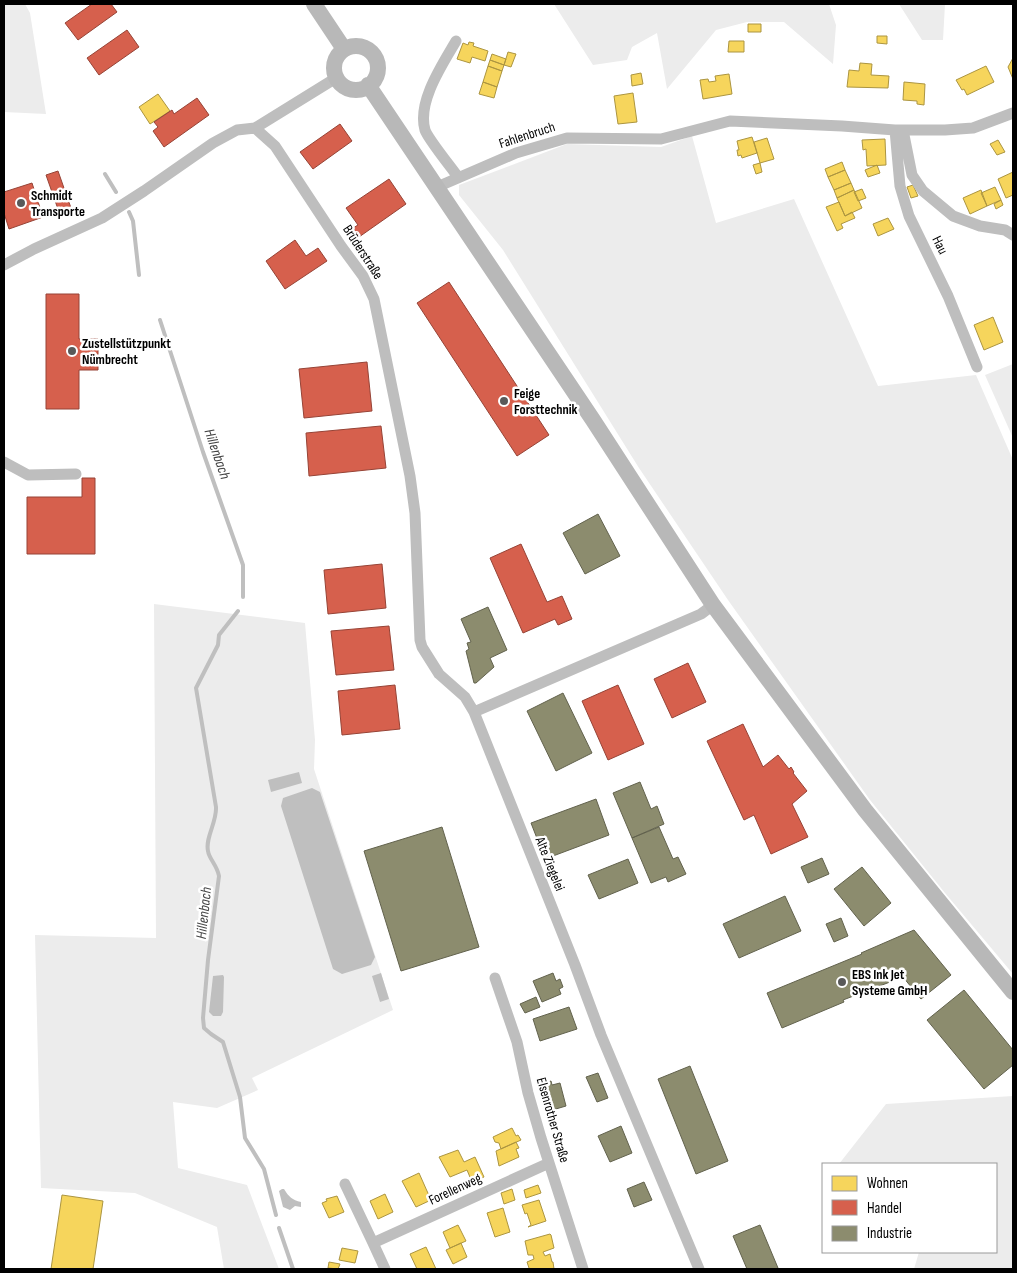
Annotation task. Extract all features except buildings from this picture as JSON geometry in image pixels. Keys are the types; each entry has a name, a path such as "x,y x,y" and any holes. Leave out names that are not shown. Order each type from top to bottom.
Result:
{"main road":[{"path":"314,4 344,49"},
{"path":"361,46 368,49 373,55 378,69 376,76 368,85 360,89 353,89 346,87 336,78 334,64 336,58 344,49 361,46"},
{"path":"368,85 593,420 713,605 865,810 1013,992"}],"street":[{"path":"456,41 431,88 423,110 425,131 458,177"},
{"path":"4,265 34,248 102,218 213,143 237,130 255,128 336,78"},
{"path":"899,130 973,128 1013,113"},
{"name":"Fahlenbruch","path":"437,187 516,153 567,138 661,139 730,121 899,130"},
{"name":"Brüderstraße","path":"255,128 275,146 363,276 374,299 410,476 415,513 420,640 422,647 440,674 465,697 474,712"},
{"name":"Hau","path":"899,130 912,175 922,191 953,216 980,226 1005,230 1013,235"},
{"name":"Hau","path":"899,130 900,186 909,216 948,296 978,367"},
{"path":"4,462 28,475 76,474"},
{"path":"474,712 701,614 713,605"},
{"name":"Alte Ziegelei","path":"474,712 601,1034 698,1269"},
{"name":"Elsenrother Straße","path":"495,978 517,1042 528,1093 549,1163 584,1269"},
{"name":"Forellenweg","path":"373,1243 549,1163"},
{"path":"345,1184 385,1269"}],"shaded area":[{"path":"4,4 25,4 30,13 46,114 4,112"},
{"path":"554,4 829,4 836,25 833,64 784,22 747,22 716,30 667,89 657,33 632,47 627,60 593,65"},
{"path":"899,4 945,4 943,40 922,40"},
{"path":"692,136 716,223 794,199 878,386 976,375 1013,460 1013,974 870,800 728,600 639,468 503,250 459,195 459,185 567,144 661,147"},
{"path":"1013,364 1013,438 985,375"},
{"path":"154,604 305,623 315,740 314,769 393,1010 252,1078 258,1090 217,1108 173,1102 178,1168 247,1185 279,1269 224,1269 217,1227 135,1193 41,1188 35,935 156,938"},
{"path":"299,772 302,783 271,792 268,780"},
{"path":"312,788 320,792 375,957 371,965 342,974 333,969 281,806 283,798"},
{"path":"381,973 389,999 380,1002 372,976"},
{"path":"223,975 223,1012 221,1016 213,1016 209,1012 213,976"},
{"path":"1013,1096 1013,1269 914,1269 919,1253 997,1253 997,1163 840,1163 886,1104"},
{"path":"282,1189 293,1199 301,1202 301,1207 295,1206 290,1210 283,1207 279,1191"}],"waterway":[{"name":"Hillenbach","path":"105,174 116,192"},
{"name":"Hillenbach","path":"129,212 133,221 139,275"},
{"name":"Hillenbach","path":"160,320 203,452 243,565 243,597"},
{"name":"Hillenbach","path":"238,611 219,635 218,645 196,688 216,807 215,818 208,841 208,851 219,876 208,960 203,1018 204,1028 223,1042 240,1097 245,1138 264,1169 276,1215"},
{"name":"Hillenbach","path":"279,1228 293,1269"}],"place":[{"name":"Schmidt Transporte","path":"21,203"},
{"name":"Zustellstützpunkt Nümbrecht","path":"72,351"},
{"name":"Feige Forsttechnik","path":"504,401"},
{"name":"EBS Ink Jet Systeme GmbH","path":"842,982"}]}
